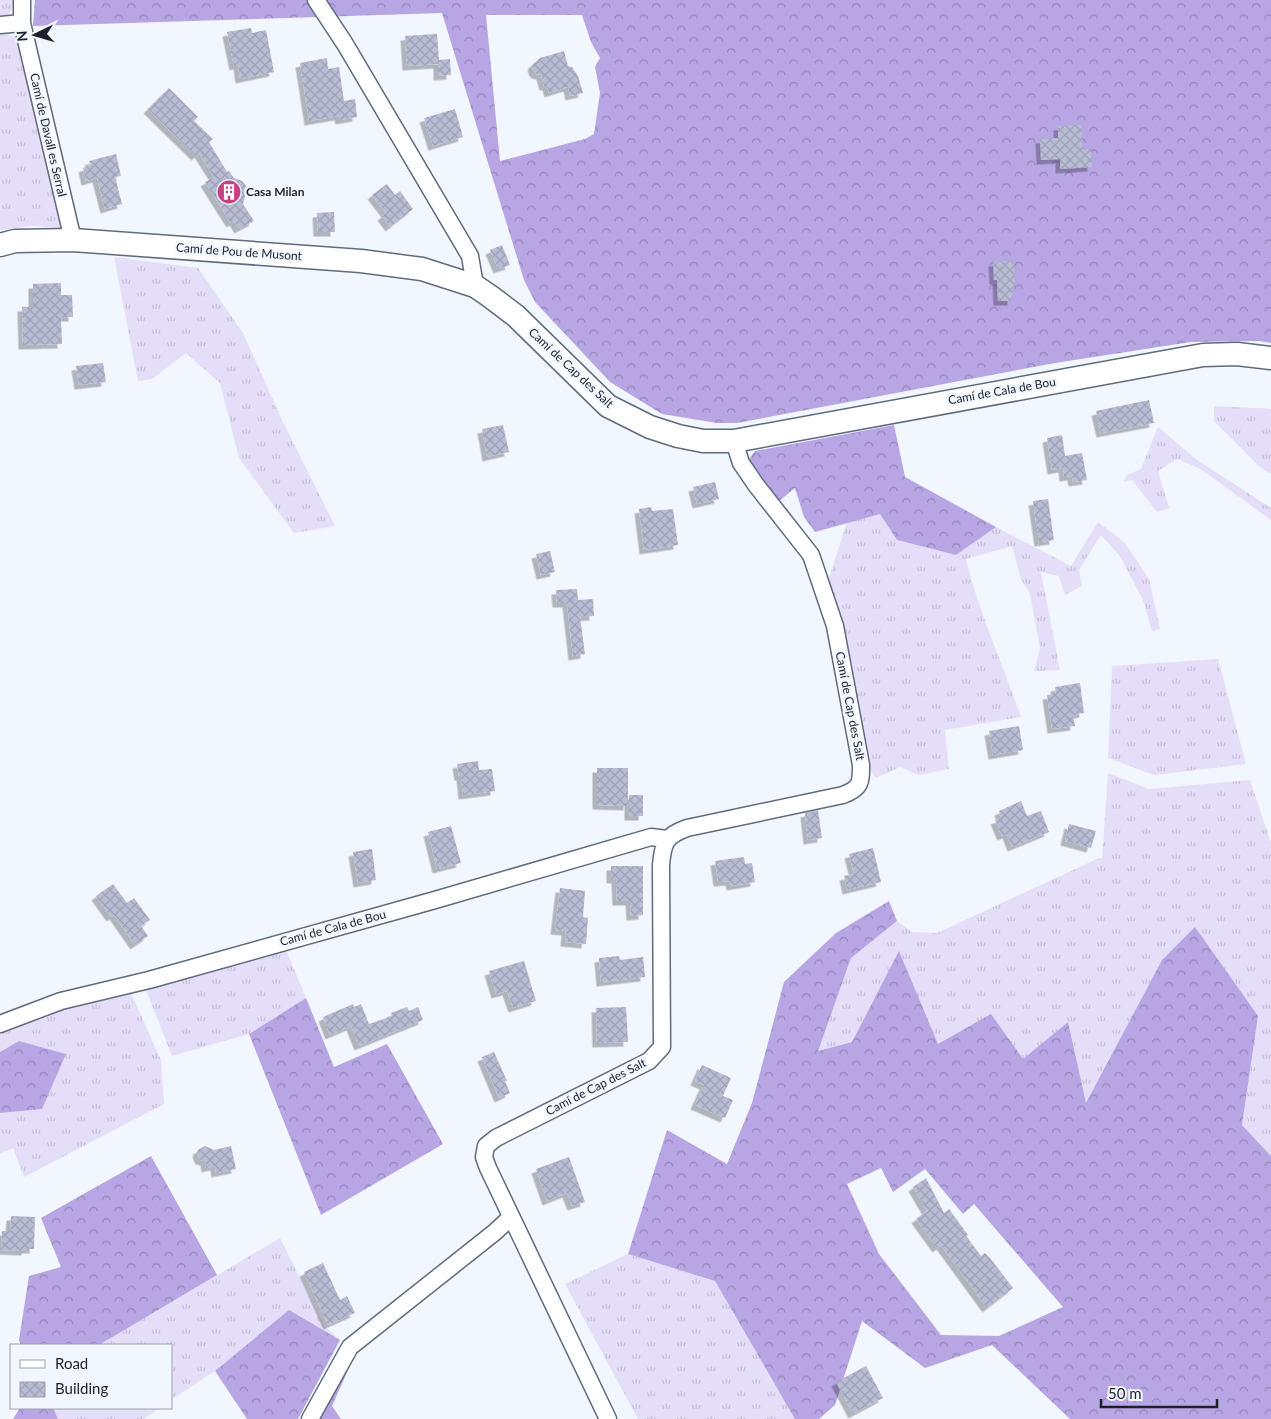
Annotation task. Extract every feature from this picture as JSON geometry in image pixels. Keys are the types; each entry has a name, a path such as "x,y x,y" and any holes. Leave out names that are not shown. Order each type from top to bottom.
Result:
{"street":[{"name":"Camí de Davall es Serral","path":"22,0 22,23 73,240"},
{"path":"316,0 350,52 470,256 475,286"},
{"path":"0,25 22,23"},
{"name":"Camí de Pou de Musont","path":"0,245 14,241 73,240 361,261 422,269 475,286"},
{"name":"Camí de Cap des Salt","path":"475,286 516,316 608,406 650,427 678,436 704,441 734,441 741,463 810,555 835,626 861,765 861,780 855,791 687,828 673,833 667,839 662,851 661,865 662,1047 649,1061 505,1134 486,1146 484,1157 488,1168 608,1419"},
{"name":"Camí de Cala de Bou","path":"734,441 1203,354 1237,354 1271,358"},
{"name":"Camí de Cala de Bou","path":"0,1024 61,1001 149,980 651,837 667,839"},
{"path":"310,1419 350,1347 496,1232 511,1217"}],"green space":[{"path":"0,0 14,0 14,5 9,15 0,18"},
{"path":"35,0 1271,0 1271,343 1259,341 1191,342 1055,363 737,423 717,423 662,414 610,382 535,302 524,280 442,13 33,26","holes":["486,15 582,15 591,42 600,58 595,67 600,93 594,134 585,139 500,161"]},
{"path":"0,33 5,33 18,39 64,228 31,226 0,230"},
{"path":"114,257 198,268 243,333 283,422 335,526 294,533 239,458 220,383 186,353 152,379 138,381"},
{"path":"1214,406 1271,409 1271,474 1261,468 1214,421"},
{"path":"894,425 905,477 996,527 956,555 897,540 880,514 815,532 804,517 795,488 779,501 757,474 749,459 755,451"},
{"path":"1158,427 1197,460 1271,508 1271,520 1199,468 1177,459 1158,471 1169,508 1157,512 1132,480 1123,482 1127,475 1141,469"},
{"path":"880,514 897,540 956,555 996,527 1071,566 1098,522 1125,543 1149,579 1160,629 1152,631 1143,600 1120,556 1101,535 1079,570 1082,586 1065,595 1059,576 1041,572 1060,670 1034,671 1040,648 1030,594 1021,579 1012,546 966,559 984,619 1021,717 945,730 949,769 919,775 900,767 876,778 871,771 858,728 829,578 847,522"},
{"path":"1218,659 1246,764 1154,775 1108,758 1112,666"},
{"path":"1108,773 1149,789 1250,780 1271,843 1271,1156 1242,1125 1258,1016 1162,960 1086,1104 1068,1022 1023,1060 938,1044 899,952 852,1042 817,1051 851,958 897,921 912,932 937,933 1102,858"},
{"path":"889,901 897,921 851,958 818,1051 852,1042 899,951 938,1044 991,1014 1023,1059 1068,1022 1086,1103 1162,960 1195,927 1258,1016 1242,1125 1271,1156 1271,1419 1070,1419 992,1345 925,1368 862,1321 835,1405 819,1419 795,1419 715,1281 628,1254 667,1130 727,1164 752,1103 784,982 836,933","holes":["881,1168 893,1192 925,1169 963,1214 974,1204 1063,1307 999,1336 941,1335 879,1254 847,1184"]},
{"path":"284,950 287,952 306,998 249,1034 172,1056 145,987"},
{"path":"130,991 161,1060 164,1104 24,1177 13,1148 0,1154 0,1112 66,1054 19,1041 0,1052 0,1031 58,1009"},
{"path":"306,998 334,1067 387,1044 443,1144 321,1215 249,1034"},
{"path":"19,1041 66,1054 42,1109 0,1113 0,1052"},
{"path":"151,1156 217,1275 101,1344 21,1344 19,1340 29,1276 61,1267 41,1218"},
{"path":"280,1238 324,1326 340,1340 289,1311 215,1371 172,1399 172,1344 101,1344"},
{"path":"628,1254 715,1281 795,1419 638,1419 565,1284"},
{"path":"289,1310 340,1340 298,1419 247,1419 215,1371"},
{"path":"351,1355 353,1359 332,1406 341,1419 315,1419"},
{"path":"19,1409 53,1409 58,1419 13,1419"},
{"path":"53,1409 158,1409 143,1419 58,1419"}],"building":[{"path":"251,28 252,33 266,30 274,72 240,79 238,65 234,66 227,32"},
{"path":"437,34 439,60 450,59 451,75 438,76 438,64 407,66 405,36"},
{"path":"564,51 568,66 572,67 578,76 583,93 570,96 568,87 549,93 547,86 544,86 541,75 536,74 533,70 532,65 540,58"},
{"path":"327,58 328,69 339,67 344,101 355,99 357,117 340,120 339,116 309,121 300,63"},
{"path":"169,88 198,117 194,121 213,139 209,142 227,172 229,171 234,178 242,181 246,186 247,190 243,204 254,221 239,229 234,221 231,223 205,182 214,177 199,153 196,156 148,109"},
{"path":"455,109 463,137 433,146 424,118"},
{"path":"1081,125 1083,150 1091,149 1092,167 1060,169 1060,159 1041,160 1040,139 1058,138 1058,126"},
{"path":"116,154 121,176 115,177 122,204 105,209 97,178 86,181 83,168 91,165 89,161"},
{"path":"387,184 395,195 400,191 413,209 390,227 382,216 386,213 372,195"},
{"path":"334,212 335,232 318,232 317,213"},
{"path":"502,245 510,265 498,269 490,250"},
{"path":"1014,261 1015,287 1012,287 1012,301 998,301 997,280 994,280 993,262"},
{"path":"61,283 61,295 72,295 73,317 61,317 62,344 23,345 22,307 33,307 33,284"},
{"path":"103,363 106,382 79,385 76,366"},
{"path":"1149,400 1154,423 1101,433 1096,411"},
{"path":"503,425 509,452 487,457 482,429"},
{"path":"1062,435 1065,456 1082,453 1087,480 1073,482 1072,476 1064,477 1063,468 1052,470 1047,438"},
{"path":"715,482 719,499 697,504 693,487"},
{"path":"1048,499 1054,540 1039,542 1033,501"},
{"path":"651,507 652,511 673,509 678,545 644,550 639,509"},
{"path":"550,551 555,572 541,575 536,554"},
{"path":"577,589 578,600 593,599 594,616 580,617 585,654 573,656 567,603 557,603 556,590"},
{"path":"1080,683 1084,713 1073,715 1075,726 1052,729 1047,695 1056,694 1055,687"},
{"path":"1019,726 1023,750 993,755 989,731"},
{"path":"478,761 479,770 492,769 495,791 463,795 461,776 459,776 457,764"},
{"path":"597,768 628,768 628,806 597,805"},
{"path":"629,795 643,795 643,816 629,816"},
{"path":"1021,801 1027,816 1041,811 1049,832 1012,847 1007,834 1002,836 995,820 1001,818 999,811"},
{"path":"818,810 822,838 808,840 805,813"},
{"path":"1069,824 1096,831 1091,848 1065,841"},
{"path":"451,826 461,863 437,869 428,832"},
{"path":"873,848 881,882 847,890 844,876 854,874 849,854"},
{"path":"372,849 376,880 358,883 353,852"},
{"path":"744,857 745,864 752,863 755,882 731,886 730,881 718,882 715,861"},
{"path":"611,866 643,866 643,915 631,916 630,901 617,901 616,879 611,879"},
{"path":"113,884 127,903 134,898 150,920 141,926 148,936 135,945 114,915 111,917 96,896"},
{"path":"560,888 585,891 583,917 588,918 586,944 565,942 566,931 555,930"},
{"path":"619,956 620,960 643,957 645,977 601,982 599,958"},
{"path":"524,961 536,1001 513,1008 507,991 496,994 489,971"},
{"path":"353,1004 354,1007 361,1004 369,1024 392,1016 391,1013 407,1007 409,1011 418,1007 423,1020 359,1046 351,1026 330,1035 323,1017"},
{"path":"626,1007 628,1042 597,1043 596,1008"},
{"path":"494,1052 507,1081 505,1081 510,1093 499,1098 482,1057"},
{"path":"702,1065 731,1078 723,1096 733,1100 725,1118 695,1105 704,1085 695,1081"},
{"path":"205,1146 214,1150 231,1146 236,1169 216,1173 215,1166 206,1168 205,1161 200,1160 197,1153 198,1150"},
{"path":"569,1157 585,1202 572,1206 567,1193 547,1201 536,1169"},
{"path":"926,1178 944,1213 949,1209 981,1256 985,1253 990,1258 1013,1288 987,1308 941,1245 937,1248 916,1219 927,1211 913,1187"},
{"path":"11,1216 35,1217 34,1249 26,1249 26,1251 1,1250 2,1231 10,1231"},
{"path":"323,1263 340,1300 347,1296 355,1313 328,1325 304,1272"},
{"path":"866,1366 883,1398 853,1414 836,1382"}],"place":[{"name":"Casa Milan","path":"229,192"}]}
